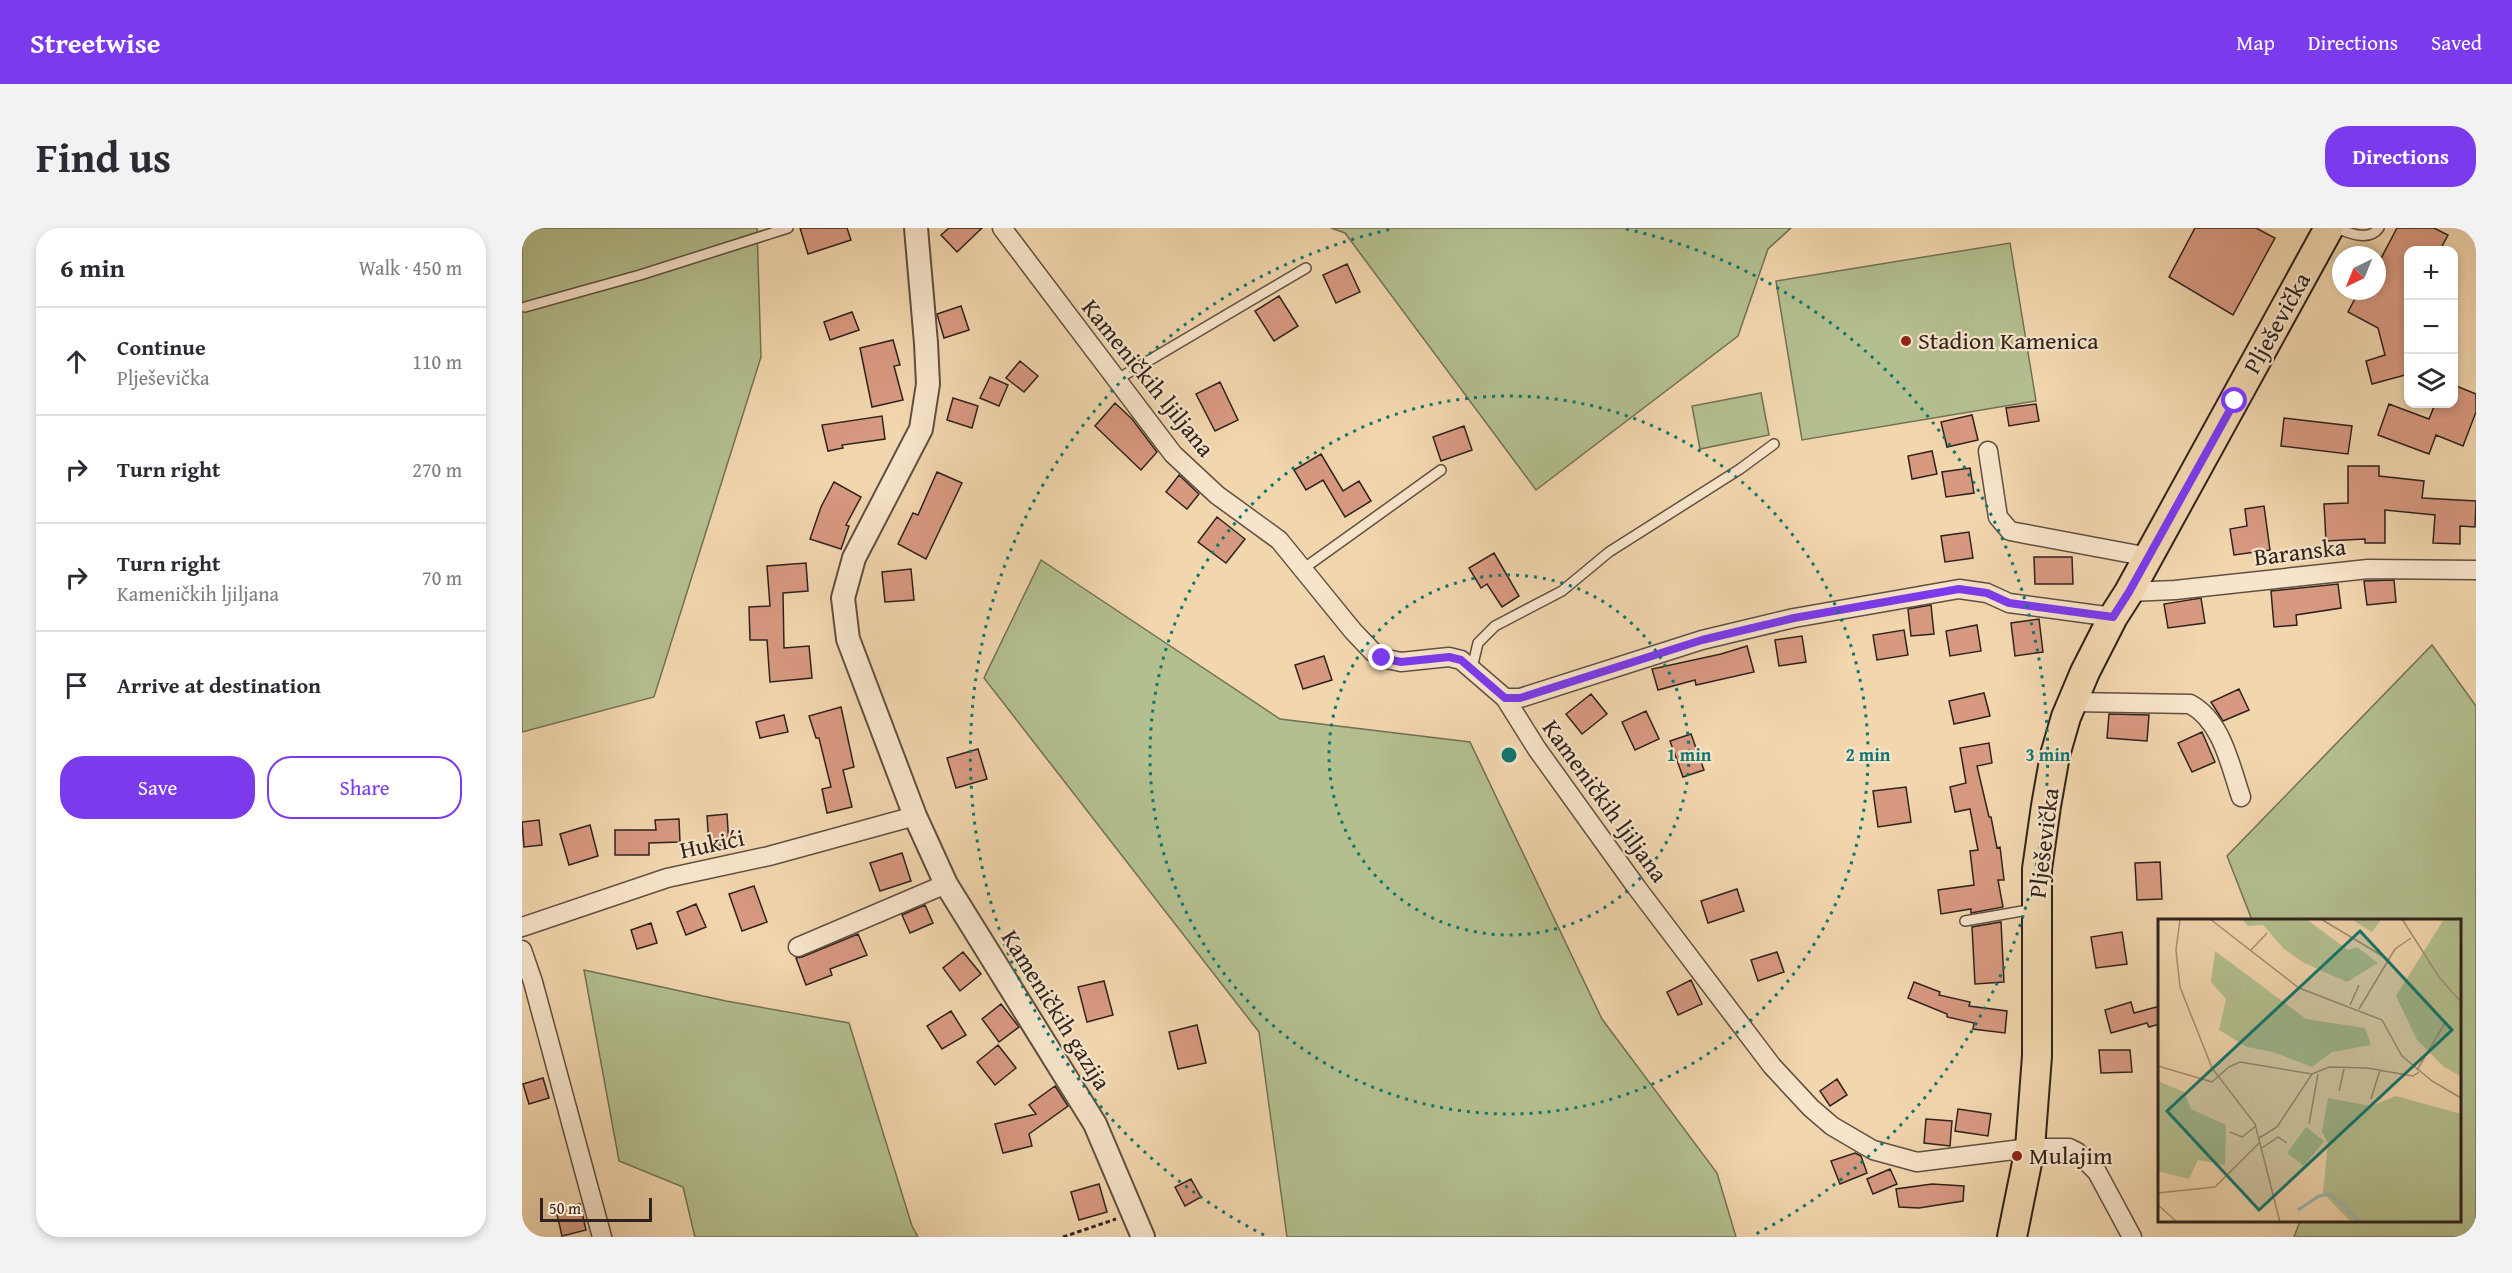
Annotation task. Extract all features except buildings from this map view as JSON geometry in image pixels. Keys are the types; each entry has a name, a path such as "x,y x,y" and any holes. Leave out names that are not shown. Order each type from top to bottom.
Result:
{"main road":[{"name":"Plješevička","path":"2012,1237 2030,1148 2039,975 2037,869 2055,755 2073,702 2113,617 2149,557 2329,228"}],"street":[{"name":"Kameničkih gazija","path":"916,228 928,384 921,429 854,558 843,598 848,639 915,816 946,884 1095,1124 1143,1237"},
{"name":"Kameničkih ljiljana","path":"1002,228 1173,454 1217,495 1279,540 1353,631 1382,658 1416,663 1449,657 1461,660 1505,698 1576,805 1772,1066 1811,1108 1832,1126 1873,1150 1917,1162 2030,1148 2061,1147 2077,1152 2097,1172 2132,1237"},
{"path":"1988,451 1998,517 2010,531 2149,557"},
{"name":"Baranska","path":"2129,592 2186,589 2368,569 2476,570"},
{"path":"1505,698 1520,698 1702,640 1794,618 1959,589 1987,593 2009,603 2113,617"},
{"path":"2073,702 2190,704 2200,709 2212,723 2229,760 2241,797"},
{"name":"Hukići","path":"522,927 668,878 769,856 915,816"},
{"path":"798,947 946,884"},
{"path":"522,950 602,1237"}],"lane":[{"path":"525,307 640,276 788,228"},
{"path":"2336,228 2365,236 2376,232 2379,228"},
{"path":"1116,380 1306,268"},
{"path":"1472,668 1478,643 1495,626 1562,591 1609,552 1740,469 1773,444"},
{"path":"1303,569 1441,470"},
{"path":"1965,921 2036,908"}],"path":[{"path":"1063,1237 1135,1214"}],"green space":[{"path":"522,228 757,228 761,357 654,697 522,732"},
{"path":"1331,228 1791,228 1768,249 1738,336 1536,490 1345,233"},
{"name":"Stadion Kamenica","path":"2010,243 2036,401 1802,440 1776,281"},
{"path":"1761,393 1769,435 1700,449 1692,406"},
{"path":"1041,560 1280,719 1470,742 1602,1019 1717,1173 1736,1237 1287,1237 1259,1032 984,678"},
{"path":"2432,645 2476,706 2476,1237 2294,1237 2300,1222 2461,1222 2461,919 2252,919 2227,856"},
{"path":"584,970 726,1001 849,1023 912,1226 918,1237 695,1237 683,1187 619,1161"}],"place":[{"name":"Stadion Kamenica","path":"1906,341"},
{"name":"Mulajim","path":"2017,1156"}],"route":[{"path":"1382,658 1416,663 1449,657 1461,660 1505,698 1520,698 1702,640 1794,618 1959,589 1974,589 2009,603 2113,617 2235,401"}]}
